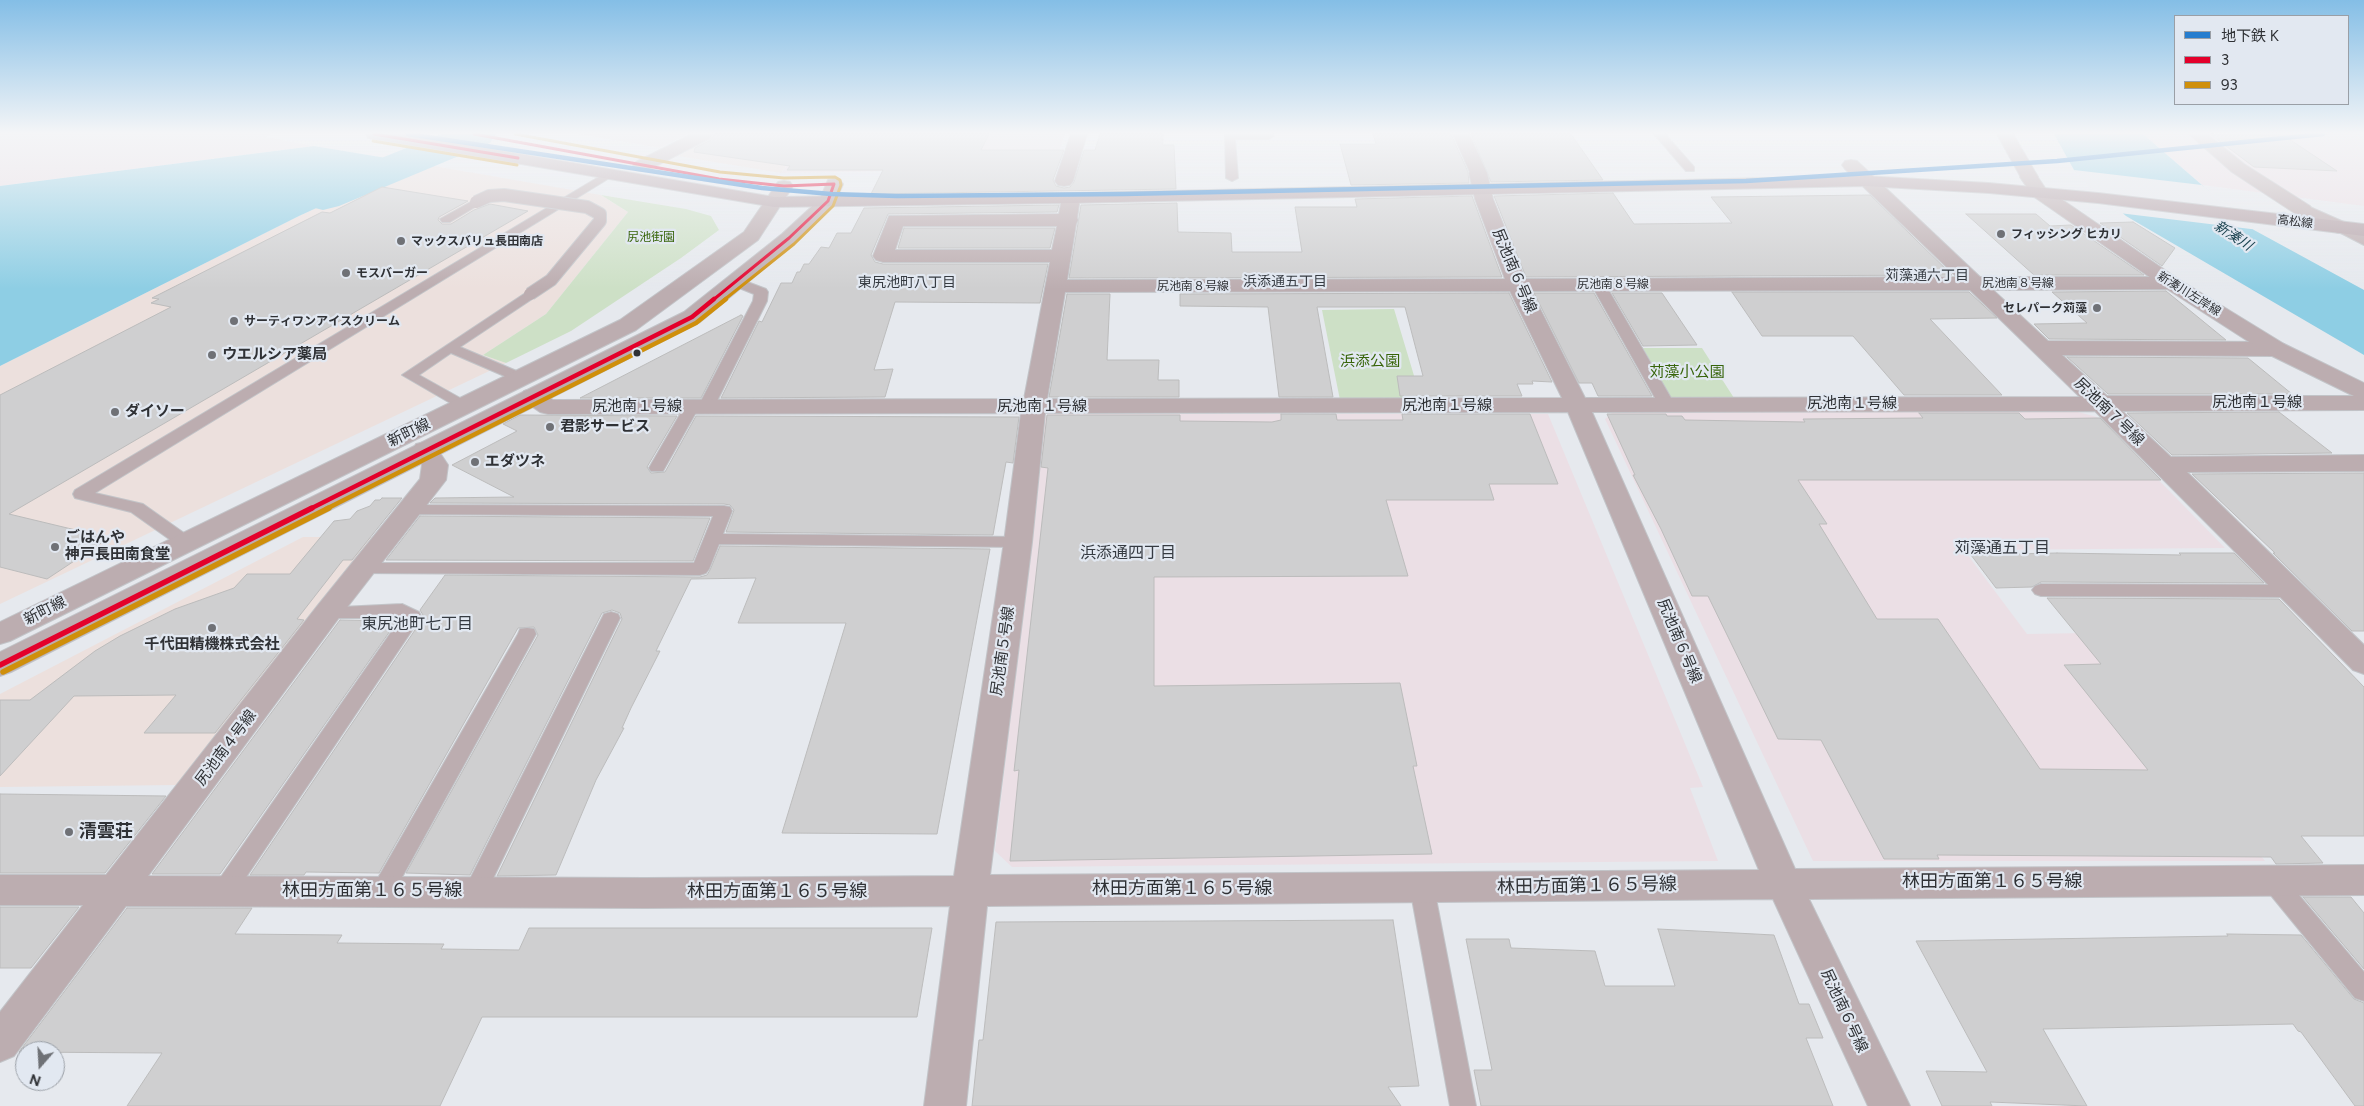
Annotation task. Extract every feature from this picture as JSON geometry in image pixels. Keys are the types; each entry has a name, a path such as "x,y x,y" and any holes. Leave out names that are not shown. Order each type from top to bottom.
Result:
{"main road":[{"name":"高松線","path":"703,186 779,194 831,193 1068,200 1381,186"},
{"name":"高松線","path":"745,186 779,194"},
{"name":"高松線","path":"1068,200 1149,186"},
{"name":"高松線","path":"2041,186 2098,198 2364,230"},
{"name":"高松線","path":"2100,186 2364,217"}],"street":[{"name":"尻池南５号線","path":"945,1106 970,890 1018,542 1034,408 1061,256 1070,186"},
{"name":"尻池南６号線","path":"1482,186 1484,198 1517,284 1577,405 1783,883 1889,1106"},
{"name":"尻池南７号線","path":"1871,186 2043,348 2292,591 2352,639 2364,662"},
{"name":"新湊川左岸線","path":"2036,186 2171,283 2276,348 2364,392"},
{"path":"2265,186 2303,210 2339,227"},
{"name":"新町線","path":"0,634 464,406 527,387 692,317 737,282 831,193"},
{"name":"新町線","path":"0,665 425,449 655,307 751,236 779,194"},
{"path":"1061,256 883,256 896,220 1068,200"},
{"name":"尻池南８号線","path":"1056,286 2171,283"},
{"path":"2043,348 2276,348"},
{"name":"尻池南１号線","path":"527,387 548,407 1034,408 2364,403"},
{"name":"尻池南４号線","path":"0,1043 118,891 328,612 434,480 434,465 425,449"},
{"path":"2164,465 2364,463"},
{"name":"林田方面第１６５号線","path":"0,890 382,892 970,890 2364,880"}],"lane":[{"path":"184,542 137,508 81,494 589,186"},
{"path":"446,219 489,196 504,195 587,207 600,214 600,221 551,280 409,375 464,406"},
{"path":"2339,227 2364,241"},
{"path":"657,468 698,407 760,301 760,292 737,282"},
{"path":"1598,284 1667,405"},
{"path":"451,348 527,387"},
{"path":"362,569 700,569 724,511 409,510"},
{"path":"714,539 1018,542"},
{"path":"2040,590 2292,591"},
{"path":"224,891 412,616 402,610 328,612"},
{"path":"476,892 611,618"},
{"path":"382,892 527,634"},
{"path":"2273,881 2364,990"},
{"path":"1422,888 1463,1106"}],"shaded area":[{"path":"365,186 547,186 601,195 628,212 546,314 483,355 506,363 0,604 0,366 299,216"},
{"path":"2207,186 2364,186 2364,206"},
{"path":"1613,412 2078,412 2097,417 2225,548 1964,550 2027,634 2087,633 2265,861 1813,861 1605,419"},
{"path":"1048,414 1548,414 1703,787 1690,788 1718,861 1012,867 995,851 1045,417"},
{"path":"303,537 372,537 178,785 0,787 0,694"}],"green space":[{"name":"尻池街園","path":"601,195 686,209 711,216 719,230 681,258 571,331 506,363 483,355 546,314 628,212"},
{"name":"浜添公園","path":"1394,309 1421,399 1340,400 1322,310"},
{"name":"苅藻小公園","path":"1643,348 1702,348 1734,398 1671,398"}],"water":[{"path":"0,186 365,186 299,216 0,366"},
{"name":"新湊川","path":"2092,186 2203,186 2254,230 2364,290 2364,355 2126,216"}],"pier":[{"path":"2088,186 2203,186 2259,230 2119,213"}],"building":[{"path":"875,186 1056,186 1064,188 1071,186 1176,186 1176,189 871,194"},
{"path":"382,187 468,201 439,217 438,220 442,224 451,224 474,210 490,204 528,211 9,514 109,538 47,579 0,567 0,395 171,307 151,303 159,299 152,298 322,212 330,213"},
{"path":"1613,193 1634,224 1732,223 1711,197 1870,195 1952,275 1526,277 1494,196"},
{"path":"1472,196 1502,277 1069,278 1081,205 1177,203 1178,232 1231,233 1232,252 1302,252 1295,207 1357,207 1355,199"},
{"path":"1059,205 1057,212 888,214 871,255 875,262 883,264 1048,264 1040,303 895,302 874,370 893,369 885,397 721,398 759,321 762,322 781,283 792,283 797,272 800,272 804,264 809,264 821,247 829,248 837,233 851,233 864,208"},
{"path":"1966,214 2036,214 2050,226 2071,225 2144,275 2034,275"},
{"path":"2133,222 2175,248 2162,266 2100,223"},
{"path":"904,228 1055,228 1050,248 898,248"},
{"path":"2166,291 2226,340 2049,339 2034,324 2087,323 2052,292"},
{"path":"1732,292 1969,292 1997,318 1930,319 2002,395 1904,395 1853,336 1762,336"},
{"path":"1509,293 1552,382 1532,381 1533,384 1517,384 1522,396 1400,396 1397,376 1423,376 1405,307 1317,307 1333,397 1279,397 1268,307 1180,306 1180,294"},
{"path":"1534,293 1594,293 1652,396 1598,396 1592,383 1579,383"},
{"path":"1612,293 1662,293 1697,345 1643,346"},
{"path":"1067,294 1110,294 1107,360 1159,360 1158,380 1179,380 1179,397 1049,397"},
{"path":"741,315 743,316 701,398 580,398"},
{"path":"2067,357 2248,358 2292,394 2108,394"},
{"path":"2279,412 2332,453 2172,455 2127,413"},
{"path":"1919,413 2019,413 2025,419 2100,418 2161,480 1798,480 1827,524 1819,524 1877,619 1938,619 2040,769 2148,770 2064,665 2101,664 2047,598 2279,599 2364,687 2364,836 2301,836 2323,863 2276,864 2271,857 1937,855 1939,859 1884,859 1821,740 1778,739 1708,596 1692,596 1661,529 1633,475 1635,475 1607,414 1666,414 1667,416 1682,416 1685,420 1805,422 1803,419 1923,418"},
{"path":"1281,414 1336,414 1337,420 1403,420 1402,414 1530,414 1558,484 1489,484 1494,500 1386,500 1408,576 1154,577 1154,686 1400,683 1417,766 1413,766 1432,854 1010,861 1019,770 1014,771 1048,468 1041,467 1047,415 1180,415 1180,421 1272,422 1281,420"},
{"path":"520,415 677,416 647,467 651,473 665,472 696,416 1019,417 1013,463 1006,462 993,535 726,532 734,510 730,505 724,504 430,503 435,498 514,497 452,465 517,431 503,424"},
{"path":"2364,473 2364,631 2352,631 2273,553 2275,553 2192,474"},
{"name":"千代田精機株式会社","path":"402,498 352,560 343,560 297,619 304,620 215,733 144,733 176,695 74,696 0,776 0,700 30,700 95,651 120,636 175,609 234,588 247,574 290,574 334,521 350,519 357,511 370,506 375,500"},
{"path":"420,516 710,518 693,561 386,560"},
{"path":"720,546 990,549 937,834 782,833 846,623 738,623 756,578 691,579 656,651 660,651 631,708 622,728 624,728 596,780 556,875 497,876 622,619 620,613 612,610 602,613 470,875 406,873 538,635 534,627 518,628 379,873 306,872 304,875 250,875 421,621 423,615 420,610 445,575 700,577 707,575"},
{"path":"2057,553 2181,555 2179,553 2234,553 2264,583 2041,582 2032,587 1996,588 1971,555"},
{"path":"340,620 397,621 220,874 152,874"},
{"name":"清雲荘","path":"0,794 166,796 105,873 0,873"},
{"path":"2303,897 2351,897 2364,913 2364,969"},
{"path":"0,907 79,907 31,968 0,968"},
{"path":"127,908 252,908 235,934 342,935 337,943 444,944 441,949 519,950 529,928 932,928 917,1017 482,1017 440,1106 127,1106 162,1053 65,1052 65,1041 27,1041"},
{"path":"1393,920 1419,1086 1388,1087 1401,1106 972,1106 979,1040 983,1040 996,922"},
{"path":"1658,929 1774,935 1799,1004 1809,1004 1823,1038 1806,1038 1833,1106 1481,1106 1474,1070 1492,1070 1466,939 1509,939 1511,948 1595,951 1605,986 1675,986"},
{"path":"2227,934 2301,935 2354,999 2364,1003 2364,1106 2355,1106 2301,1032 2293,1024 2043,1029 2087,1106 1990,1102 1992,1106 1942,1106 1926,1071 1987,1072 1916,941 2228,936"}],"waterway":[{"path":"323,197 351,186"}],"metro line":[{"name":"K","path":"746,186 831,194 897,196 1124,194 1525,186"}],"transit line":[{"name":"3","path":"780,186 794,186"},
{"name":"3","path":"0,665 692,317 789,238 828,201 833,186"},
{"name":"93","path":"3,672 696,323 794,244 833,206 841,186"}],"place":[{"name":"フィッシング ヒカリ","path":"2001,234"},
{"name":"マックスバリュ長田南店","path":"401,241"},
{"name":"モスバーガー","path":"346,273"},
{"name":"セレパーク苅藻","path":"2097,308"},
{"name":"サーティワンアイスクリーム","path":"234,321"},
{"name":"ウエルシア薬局","path":"212,355"},
{"name":"ダイソー","path":"115,412"},
{"name":"君影サービス","path":"550,427"},
{"name":"エダツネ","path":"475,462"},
{"name":"ごはんや 神戸長田南食堂","path":"55,547"},
{"name":"千代田精機株式会社","path":"212,628"},
{"name":"清雲荘","path":"69,832"}],"district":[{"name":"苅藻通六丁目","path":"1927,276"},
{"name":"浜添通五丁目","path":"1285,282"},
{"name":"東尻池町八丁目","path":"907,283"},
{"name":"苅藻通五丁目","path":"2002,548"},
{"name":"浜添通四丁目","path":"1128,553"},
{"name":"東尻池町七丁目","path":"417,624"}]}
